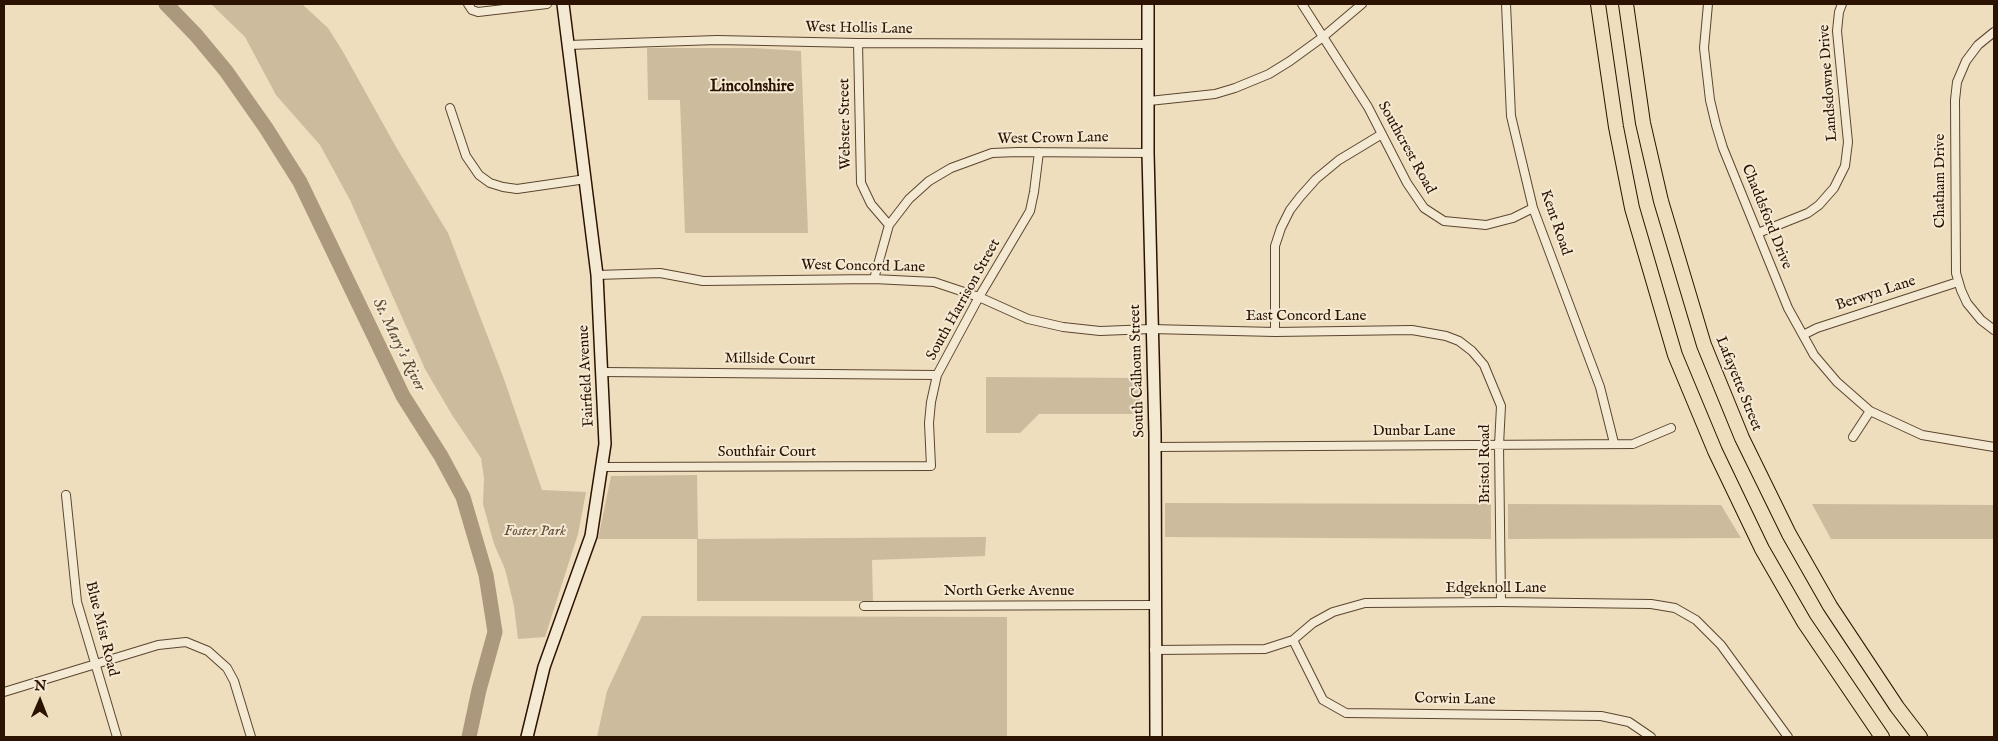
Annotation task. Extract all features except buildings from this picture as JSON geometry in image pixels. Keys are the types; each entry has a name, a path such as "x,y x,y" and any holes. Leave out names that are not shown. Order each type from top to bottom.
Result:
{"highway":[{"path":"1598,4 1616,127 1632,208 1675,356 1714,451 1762,548 1804,622 1882,737"},
{"name":"Lafayette Street","path":"1626,4 1643,123 1661,201 1704,345 1742,438 1789,534 1830,606 1897,707 1920,737"}],"main road":[{"name":"Fairfield Avenue","path":"526,737 544,667 591,536 605,444 597,275 562,4"},
{"name":"South Calhoun Street","path":"1148,4 1148,153 1155,447 1154,650 1156,737"}],"street":[{"path":"468,4 472,10 478,12 548,4"},
{"name":"Southcrest Road","path":"1302,4 1368,107 1411,189 1424,208 1444,221 1486,225 1513,218 1533,208"},
{"path":"1149,100 1196,97 1235,88 1269,74 1323,37 1362,4"},
{"name":"Kent Road","path":"1506,4 1511,116 1533,208 1600,387 1614,443"},
{"name":"Chaddsford Drive","path":"1708,4 1704,48 1710,100 1723,148 1788,308 1803,335 1824,367 1851,395 1870,411 1922,435 1994,447"},
{"name":"Landsdowne Drive","path":"1758,233 1808,213 1819,205 1834,188 1845,166 1848,142 1837,32 1839,12 1842,4"},
{"name":"Chatham Drive","path":"1994,32 1987,36 1972,53 1961,72 1956,90 1955,253 1958,282 1964,296 1974,312 1994,330"},
{"name":"West Hollis Lane","path":"568,45 717,40 858,44 1149,44"},
{"name":"Webster Street","path":"858,44 861,183 871,204 889,225"},
{"path":"450,108 466,156 479,175 490,183 517,189 586,179"},
{"path":"1275,332 1276,246 1281,228 1290,210 1316,179 1340,160 1382,134"},
{"name":"South Harrison Street","path":"931,466 929,423 937,375 979,297 1030,211 1039,152"},
{"name":"West Crown Lane","path":"874,279 889,225 910,199 930,181 951,168 992,153 1148,153"},
{"name":"West Concord Lane","path":"597,275 660,273 703,281 874,279 934,282 979,297 1028,319 1064,327 1100,331 1151,329"},
{"name":"Berwyn Lane","path":"1803,335 1817,328 1958,282"},
{"name":"East Concord Lane","path":"1151,329 1275,332 1412,330 1432,332 1459,341"},
{"name":"Bristol Road","path":"1459,341 1472,351 1484,365 1501,406 1499,446 1501,602"},
{"name":"Millside Court","path":"603,372 937,375"},
{"path":"1853,436 1870,411"},
{"name":"Dunbar Lane","path":"1155,447 1633,444 1671,428"},
{"name":"Southfair Court","path":"603,467 931,466"},
{"name":"Blue Mist Road","path":"66,495 77,602 117,737"},
{"name":"Edgeknoll Lane","path":"1154,650 1265,649 1293,640 1313,623 1333,612 1365,603 1651,604 1675,608 1696,620 1721,645 1788,737"},
{"name":"North Gerke Avenue","path":"864,606 1154,605"},
{"name":"Corwin Lane","path":"1293,640 1323,700 1346,713 1601,716 1629,722 1651,737"},
{"path":"4,692 158,645 186,642 208,651 227,668 234,681 251,737"}],"green space":[{"name":"Foster Park","path":"211,4 302,4 328,28 448,233 504,379 542,490 586,492 578,534 545,637 518,639 514,606 505,569 494,544 483,504 484,478 481,458 452,415 425,369 350,200 320,145 276,95 245,37"},
{"path":"647,48 754,48 801,51 808,233 685,233 680,100 648,100"},
{"path":"986,377 1140,378 1140,414 1039,414 1020,433 986,433"},
{"path":"697,475 698,539 986,537 985,556 872,560 873,601 697,601 697,539 598,539 611,476"},
{"path":"1165,503 1491,504 1491,539 1165,537"},
{"path":"1508,504 1721,505 1741,538 1508,539"},
{"path":"1812,504 1994,505 1994,539 1831,539"},
{"path":"642,616 1007,617 1007,737 597,737 607,691"}],"waterway":[{"name":"St. Mary's River","path":"166,4 196,35 226,71 266,128 300,182 403,396 441,456 463,497 486,575 495,632 479,690 469,737"}],"district":[{"name":"Lincolnshire","path":"752,88"}]}
